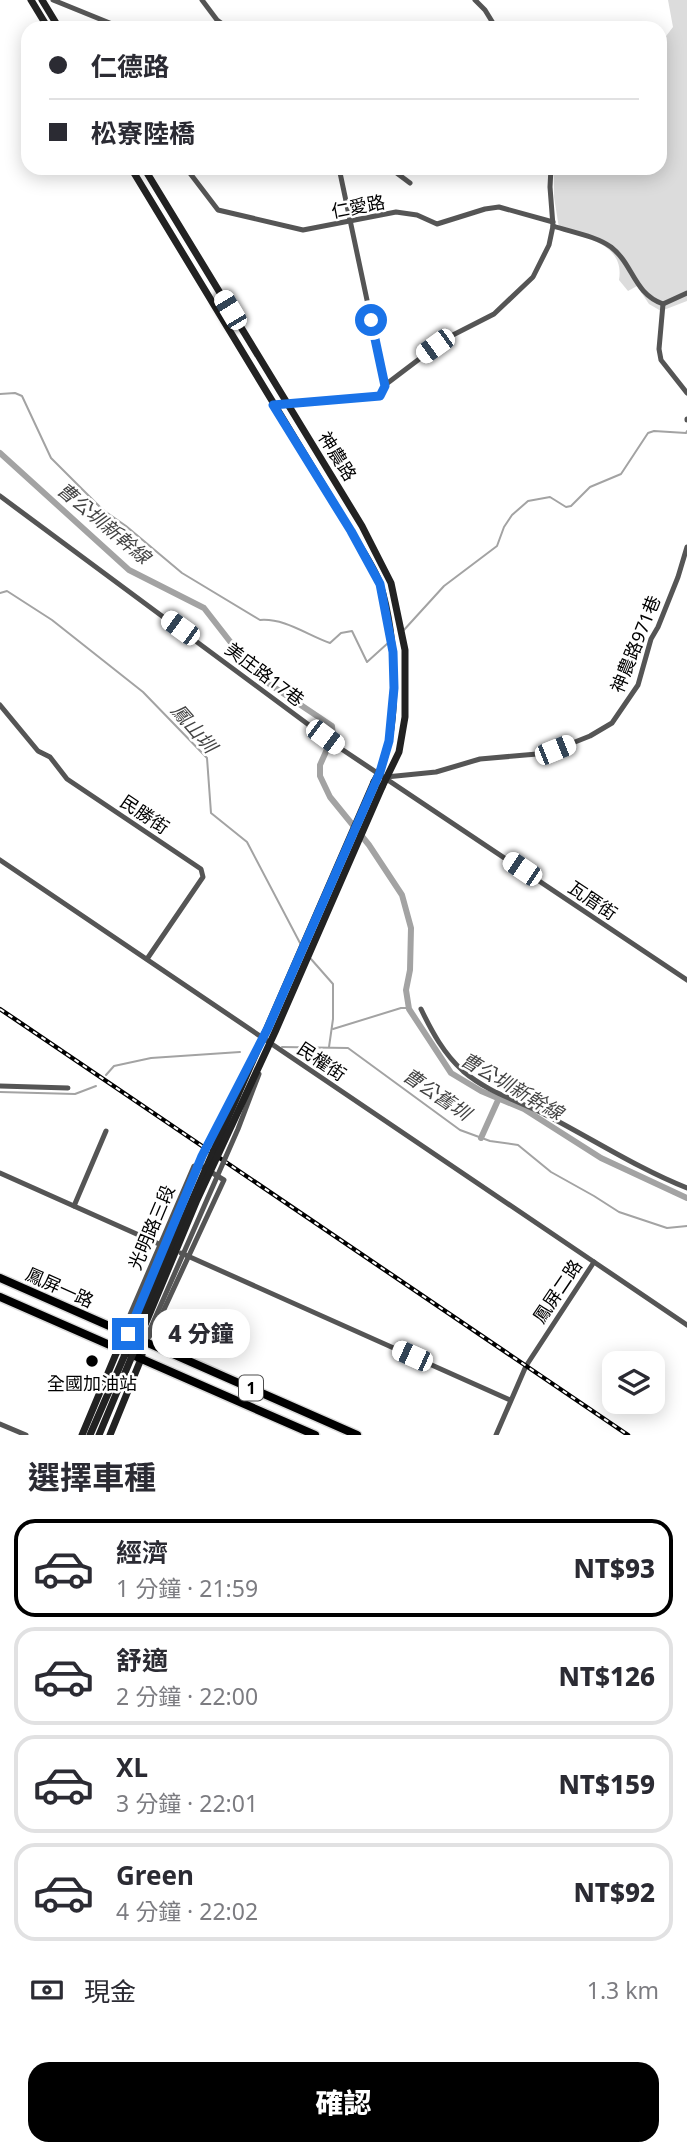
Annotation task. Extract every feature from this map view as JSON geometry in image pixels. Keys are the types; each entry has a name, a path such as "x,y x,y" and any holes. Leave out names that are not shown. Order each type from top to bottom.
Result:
{"main road":[{"name":"鳳屏一路","path":"0,1278 145,1341"},
{"name":"鳳屏一路","path":"0,1297 141,1359"},
{"name":"1","path":"145,1341 357,1435"},
{"name":"1","path":"141,1359 315,1435"},
{"path":"290,1424 297,1409"}],"street":[{"path":"31,0 44,21"},
{"path":"42,0 55,21"},
{"path":"52,0 104,21"},
{"path":"202,0 218,21"},
{"path":"475,0 492,21"},
{"name":"神農路","path":"135,175 351,531 380,584 393,652 394,688 382,788 271,1030"},
{"name":"神農路","path":"148,175 362,526 391,583 405,650 406,698 399,751 383,775 374,782 271,1030"},
{"name":"仁愛路","path":"191,175 218,210 303,230 396,212 417,215 437,224 499,207 602,242 613,249 627,265 643,293 663,304"},
{"path":"341,175 385,386"},
{"path":"399,175 410,183"},
{"path":"273,405 380,396 385,386 447,338 494,314 533,277 549,244 553,224 551,175"},
{"path":"687,293 663,304 659,349 661,360 687,393"},
{"name":"美庄路17巷","path":"0,496 340,748 383,775"},
{"name":"神農路971巷","path":"383,775 436,772 480,759 555,750 590,736 612,723 638,685 650,639 658,627 687,547"},
{"name":"民勝街","path":"0,705 38,751 50,757 67,779 201,869 203,877 147,960"},
{"name":"瓦厝街","path":"383,775 687,980"},
{"name":"民權街","path":"0,860 594,1262"},
{"path":"421,1009 442,1047 461,1069 486,1089 545,1114 659,1177 687,1188"},
{"path":"128,1334 212,1135 271,1030"},
{"path":"145,1341 238,1129 271,1030"},
{"path":"90,1435 271,1030"},
{"path":"99,1435 271,1030"},
{"path":"0,1086 68,1088"},
{"path":"74,1206 106,1131"},
{"name":"光明路三段","path":"82,1435 118,1349 128,1334 126,1324 194,1166 201,1166 224,1180 154,1331 145,1341 141,1359 110,1435"},
{"path":"0,1173 510,1400"},
{"name":"鳳屏二路","path":"496,1435 526,1366 594,1262 687,1325"},
{"path":"0,1424 26,1435"}],"shaded area":[{"path":"668,0 687,0 687,301 661,311 649,304 637,286 628,291 619,280 616,258 610,250 591,239 559,228 554,175 667,175 667,35 673,27"}],"waterway":[{"path":"0,394 15,393 22,396 51,458 103,510 182,573 260,620 287,624 330,643 341,633 352,631 367,662 388,643"},
{"path":"403,631 444,586 497,546 512,515 528,501 550,497 566,507 571,506 590,487 621,474 648,433 687,431"},
{"name":"曹公圳新幹線","path":"0,453 129,570 204,608 256,675 332,726 333,736 320,765 320,776 330,797 369,845 402,895 411,928 410,970 406,990 409,1009 451,1073 481,1091 524,1109 601,1158 687,1198"},
{"name":"鳳山圳","path":"0,593 7,591 52,620 143,692 207,758 211,813 247,842 300,943"},
{"name":"鳳山圳","path":"311,959 333,984 333,1019 329,1047"},
{"path":"333,1029 401,1008 409,1008"},
{"name":"曹公舊圳","path":"282,1047 348,1048 460,1130 490,1141 518,1145 551,1172 619,1212 667,1228 687,1226"},
{"name":"曹公舊圳","path":"106,1075 114,1066 151,1058 240,1052"},
{"name":"曹公舊圳","path":"0,1092 75,1094 96,1086"},
{"path":"481,1138 499,1098"}],"railway":[{"path":"0,1009 628,1435"}],"place":[{"name":"全國加油站","path":"92,1361"}],"route":[{"path":"128,1334 212,1135 268,1028 380,772 389,741 393,711 393,652 380,584 351,531 273,405 380,396 385,386 371,320"}]}
